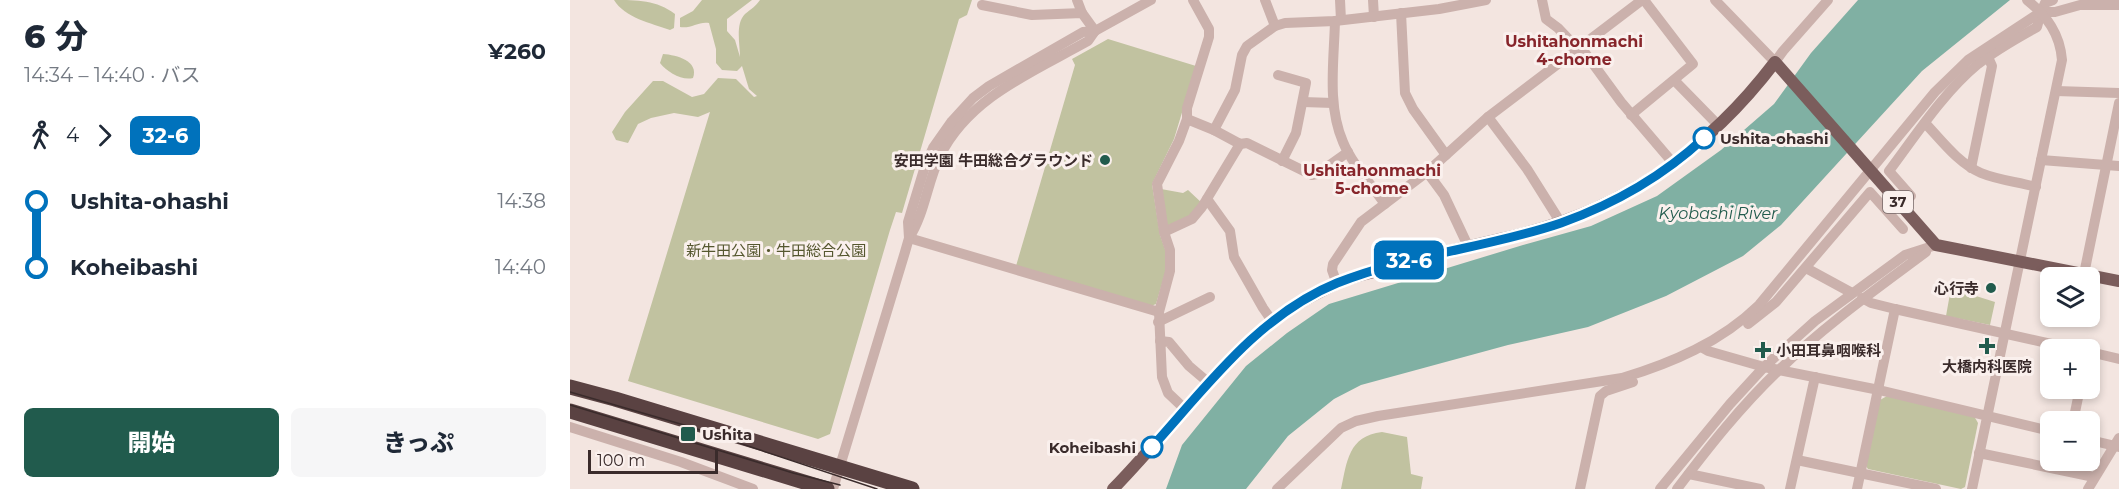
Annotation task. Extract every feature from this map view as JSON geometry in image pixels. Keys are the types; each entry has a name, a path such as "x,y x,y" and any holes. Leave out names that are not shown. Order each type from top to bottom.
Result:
{"highway":[{"path":"570,387 912,489"},
{"path":"570,411 827,489"}],"main road":[{"path":"1113,489 1236,353 1272,321 1290,309 1336,284 1414,259 1561,223 1609,203 1653,179 1673,164 1718,125 1762,80 1779,67"},
{"name":"37","path":"1779,67 1936,244"},
{"path":"1936,244 2050,267"},
{"path":"2100,277 2119,281"}],"street":[{"path":"1077,0 1082,13 1095,31"},
{"path":"833,489 909,238 918,225 940,158 954,134 965,120 993,95 1088,41 1095,31 1151,0"},
{"path":"1186,410 1164,386 1159,317 1170,271 1170,250 1164,232 1157,184 1179,141 1210,33 1193,0"},
{"path":"1265,0 1275,26"},
{"path":"1340,0 1333,103 1336,122 1348,152 1385,204"},
{"path":"1373,0 1374,17"},
{"path":"1214,130 1235,90 1242,55 1247,46 1275,26 1285,23 1338,21 1439,9 1486,0"},
{"path":"1542,0 1546,19 1578,47 1673,164"},
{"path":"1336,284 1332,270 1333,264 1361,222 1427,172 1488,117 1643,0 1694,64 1631,115"},
{"path":"1715,0 1779,67"},
{"path":"1779,67 1783,51 1828,0"},
{"path":"1972,489 2062,60 2054,27 2027,0"},
{"path":"1911,196 1889,171 1954,88 1988,57 2037,27 2045,3 2053,0"},
{"path":"982,5 1032,15 1082,13"},
{"path":"1580,489 1600,396 1606,391 1672,368 1704,349 1759,305 1935,92 1968,60 2041,12 2055,12 2080,5 2119,5"},
{"path":"1401,13 1405,93 1413,110 1446,156"},
{"path":"1971,168 1992,66 1988,57"},
{"path":"1278,75 1306,83 1296,133 1282,161"},
{"path":"1675,81 1718,125"},
{"path":"2056,91 2119,93"},
{"path":"1303,102 1333,103"},
{"path":"2085,267 2119,103"},
{"path":"1488,117 1527,169 1561,223"},
{"path":"1187,118 1240,144 1247,143 1312,175 1317,174 1348,152"},
{"path":"1925,123 1958,158 1971,168 1994,177 2036,187"},
{"path":"1164,232 1192,219 1207,199 1240,144"},
{"path":"2041,160 2119,166"},
{"path":"1427,172 1444,195 1468,246"},
{"path":"1277,489 1341,428 1356,421 1622,378 1654,368 1731,337 1776,302 1870,192 1904,229"},
{"path":"1207,199 1230,231 1234,257 1272,321"},
{"path":"909,238 1159,317 1210,297"},
{"path":"1660,489 1764,367 1815,321 1905,255 1936,244"},
{"path":"1677,489 1740,410 1779,370 1863,298 1936,244"},
{"path":"1806,268 1851,293"},
{"path":"1863,298 1871,303 1895,309 2040,341"},
{"path":"1857,489 1895,309"},
{"path":"1160,340 1168,342 1189,366 1209,383"},
{"path":"1704,349 1764,367 1879,390 2040,429"},
{"path":"2100,354 2119,359"},
{"path":"1790,489 1815,377"},
{"path":"588,432 603,420"},
{"path":"570,427 714,473 753,489"},
{"path":"2088,489 2117,443 2100,441"},
{"path":"1979,453 2094,477"},
{"path":"1797,460 1914,487 1936,489"},
{"path":"714,473 739,464"},
{"path":"1689,474 1760,489"}],"green space":[{"path":"614,0 654,3 668,9 675,14 674,28 670,30 632,16"},
{"name":"新牛田公園・牛田総合公園","path":"702,0 752,0 727,19 727,31 735,40 740,57 740,23 745,14 760,0 972,0 967,15 959,19 902,213 896,212 890,230 830,434 818,439 628,381 710,112 698,117 674,113 651,118 638,124 628,143 616,140 612,132 625,112 653,81 663,81 692,97 704,94 718,78 736,79 754,97 757,96 749,89 742,66 737,71 722,70 716,63 716,49 709,23 680,27 680,18 693,11"},
{"name":"安田学園 牛田総合グラウンド","path":"1108,39 1196,66 1174,139 1152,184 1160,235 1165,249 1166,270 1156,304 1151,306 1016,266 1075,65 1072,59"},
{"path":"663,54 690,63 694,72 693,78 680,77 667,70 660,63"},
{"path":"1161,189 1183,193 1188,190 1203,204 1195,213 1168,229"},
{"path":"1951,288 1977,293 1976,296 1995,302 1990,325 1946,316"},
{"path":"1887,396 1974,416 1978,423 1965,487 1961,489 1868,469 1866,466 1880,400"},
{"path":"1382,432 1407,437 1411,474 1423,477 1421,489 1341,489 1348,460 1356,445 1371,434"}],"water":[{"name":"Kyobashi River","path":"1858,0 2010,0 1922,71 1781,225 1743,256 1666,296 1588,327 1508,345 1361,385 1334,399 1288,436 1246,489 1166,489 1182,445 1246,366 1287,333 1329,304 1591,226 1657,196 1721,150 1774,104 1811,53"}],"tram line":[{"path":"570,392 691,427 877,489"},
{"path":"570,405 793,473 840,485"}],"bus line":[{"name":"32-6","path":"1152,447 1236,353 1272,321 1290,309 1336,284 1414,259 1561,223 1609,203 1653,179 1704,138"}],"place":[{"name":"Ushita-ohashi","path":"1704,138"},
{"name":"安田学園 牛田総合グラウンド","path":"1105,160"},
{"name":"心行寺","path":"1991,288"},
{"name":"大橋内科医院","path":"1987,346"},
{"name":"小田耳鼻咽喉科","path":"1763,350"},
{"name":"Ushita","path":"688,434"},
{"name":"Koheibashi","path":"1152,447"}],"district":[{"name":"Ushitahonmachi 4-chome","path":"1574,50"},
{"name":"Ushitahonmachi 5-chome","path":"1372,179"}]}
